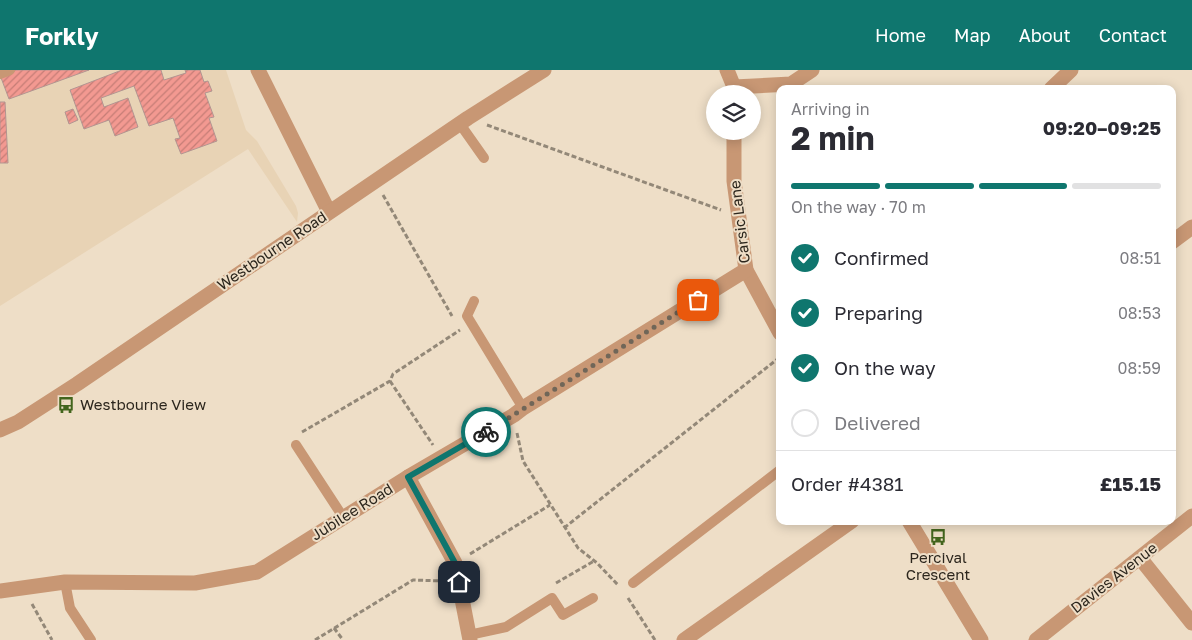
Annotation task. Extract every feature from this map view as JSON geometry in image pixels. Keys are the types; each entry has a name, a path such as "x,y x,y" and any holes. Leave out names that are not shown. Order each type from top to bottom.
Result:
{"street":[{"path":"258,70 329,212"},
{"name":"Westbourne Road","path":"0,430 18,422 77,384 464,121 544,70"},
{"path":"727,70 732,85"},
{"path":"783,85 791,84 812,70"},
{"path":"1055,85 1071,70"},
{"path":"761,88 776,86"},
{"name":"Carsic Lane","path":"734,140 734,181 746,270 776,326"},
{"path":"1176,239 1192,227"},
{"name":"Jubilee Road","path":"0,591 65,582 195,583 257,572 343,517 518,412 746,270"},
{"path":"408,477 455,563 470,638"},
{"name":"Davies Avenue","path":"1036,640 1192,516"},
{"path":"684,640 846,525"},
{"path":"910,525 982,640"},
{"path":"1140,558 1192,623"}],"lane":[{"path":"0,74 10,70"},
{"path":"464,121 484,158"},
{"path":"474,301 467,316 518,412"},
{"path":"296,445 343,517"},
{"path":"633,583 776,473"},
{"path":"65,582 70,608 91,640"},
{"path":"470,638 506,627 552,598 562,615 593,598"}],"path":[{"path":"464,121 739,216"},
{"path":"375,182 460,330"},
{"path":"296,445 293,438 390,381 394,374 460,330 477,332"},
{"path":"564,528 776,361"},
{"path":"390,381 442,458"},
{"path":"518,412 523,462 578,548 620,587"},
{"path":"455,563 550,505"},
{"path":"552,598 546,589 594,561"},
{"path":"314,640 414,580 459,582"},
{"path":"24,588 52,640"},
{"path":"625,593 655,640"},
{"path":"334,628 342,640"}],"shaded area":[{"path":"0,70 226,70 246,130 257,141 296,206 298,213 297,222 248,149 0,306"}],"building":[{"path":"0,70 89,70 9,99"},
{"path":"122,70 161,70 164,80 186,73 185,70 200,70 204,82 208,81 212,91 205,93 214,117 209,118 217,141 181,154 175,139 180,138 173,118 149,126 134,86 101,98 104,107 128,98 138,127 115,136 109,120 84,129 70,90"},
{"path":"0,102 5,102 8,163 0,163"},
{"path":"73,109 78,120 69,124 65,112"}],"way so far":[{"path":"486,432 698,300"}],"place":[{"name":"Westbourne View","path":"66,405"},
{"name":"Percival Crescent","path":"938,537"}],"route":[{"path":"459,582 455,563 408,477 486,432"}]}
